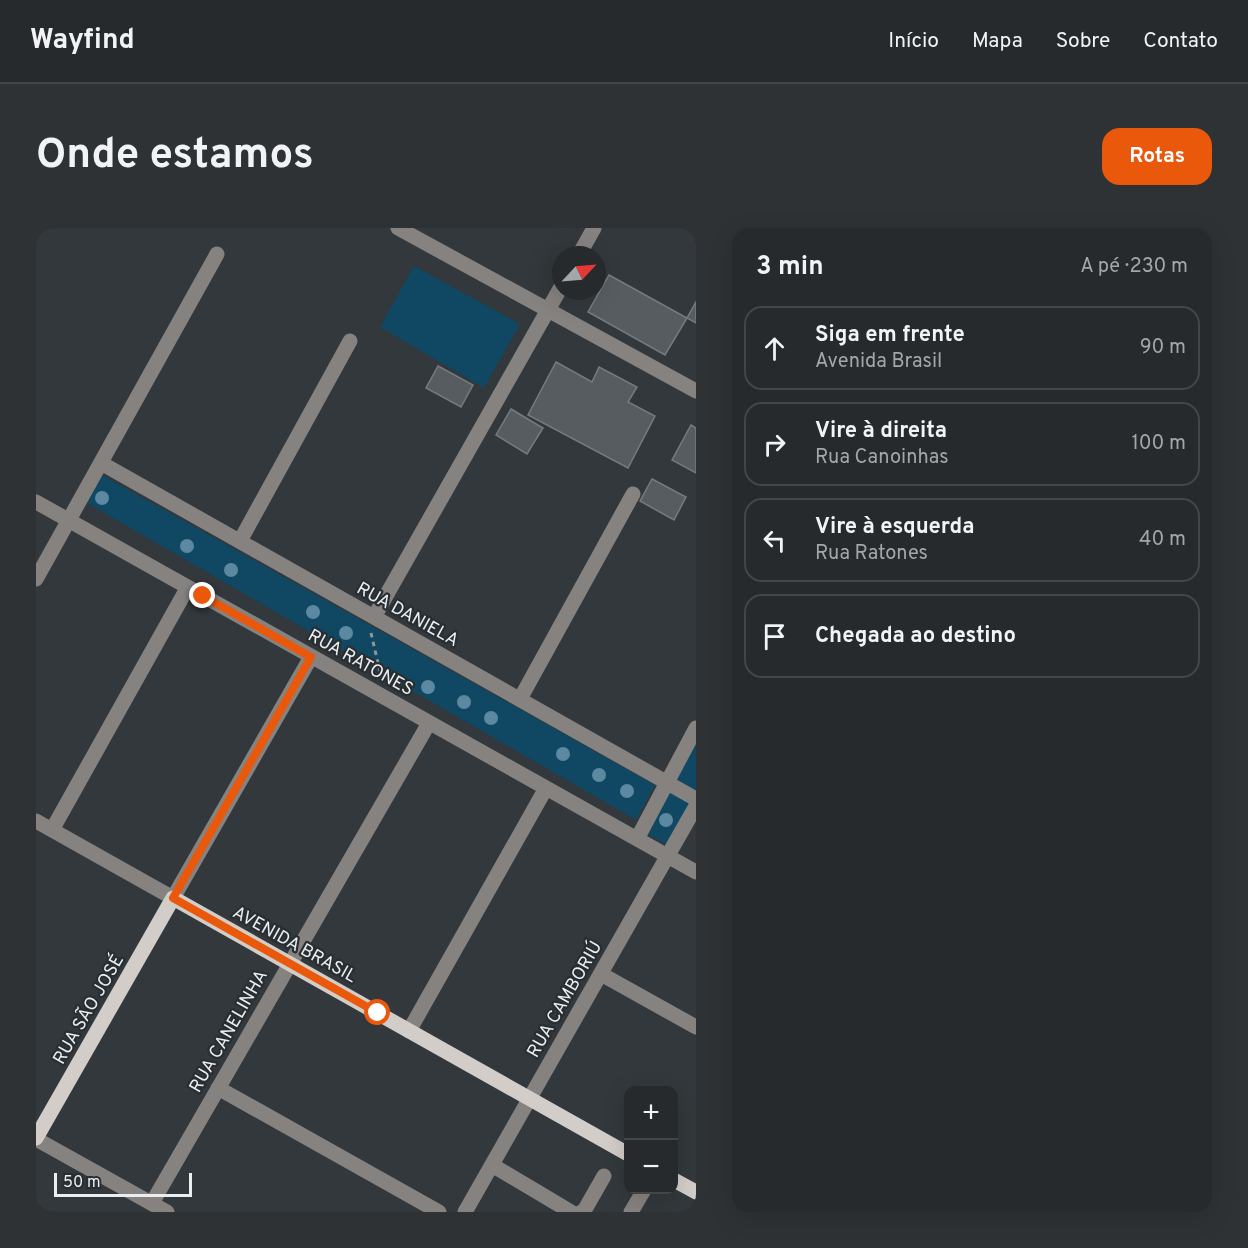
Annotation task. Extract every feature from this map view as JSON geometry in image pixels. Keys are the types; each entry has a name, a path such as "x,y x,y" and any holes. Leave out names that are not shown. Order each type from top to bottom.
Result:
{"main road":[{"name":"AVENIDA BRASIL","path":"173,898 624,1152"},
{"name":"RUA SÃO JOSÉ","path":"36,1139 173,898"},
{"path":"678,1182 696,1192"}],"street":[{"path":"398,228 696,391"},
{"path":"584,246 594,228"},
{"path":"36,579 217,254"},
{"path":"370,615 554,300"},
{"path":"240,541 350,341"},
{"name":"RUA DANIELA","path":"101,463 696,799"},
{"path":"520,699 633,495"},
{"name":"RUA RATONES","path":"36,502 696,872"},
{"path":"52,830 184,594 192,590"},
{"path":"173,898 311,657"},
{"name":"RUA CANELINHA","path":"152,1203 429,723"},
{"path":"637,839 696,728"},
{"path":"409,1030 546,788"},
{"name":"RUA CAMBORIÚ","path":"465,1212 696,806"},
{"name":"AVENIDA BRASIL","path":"36,821 173,898"},
{"path":"601,974 696,1027"},
{"path":"218,1088 439,1212"},
{"path":"36,1139 167,1212"},
{"path":"492,1164 572,1212"},
{"path":"581,1212 584,1211 604,1176"},
{"path":"631,1212 642,1194"}],"path":[{"path":"370,615 386,699"}],"shaded area":[{"path":"414,266 520,324 484,388 380,327"},
{"path":"102,475 655,785 636,820 87,503"},
{"path":"696,741 696,793 673,781"},
{"path":"669,788 694,802 670,846 645,833"}],"building":[{"path":"609,275 687,318 665,355 588,312 595,300 606,300 606,280"},
{"path":"696,302 696,323 687,318"},
{"path":"556,362 592,382 599,367 637,387 628,402 655,416 628,468 528,415"},
{"path":"438,366 473,385 461,407 426,388"},
{"path":"511,409 543,428 527,454 496,435"},
{"path":"691,425 696,428 696,473 672,460"},
{"path":"652,479 686,497 674,520 640,501"}],"route":[{"path":"203,596 311,657 173,898 378,1013"}]}
